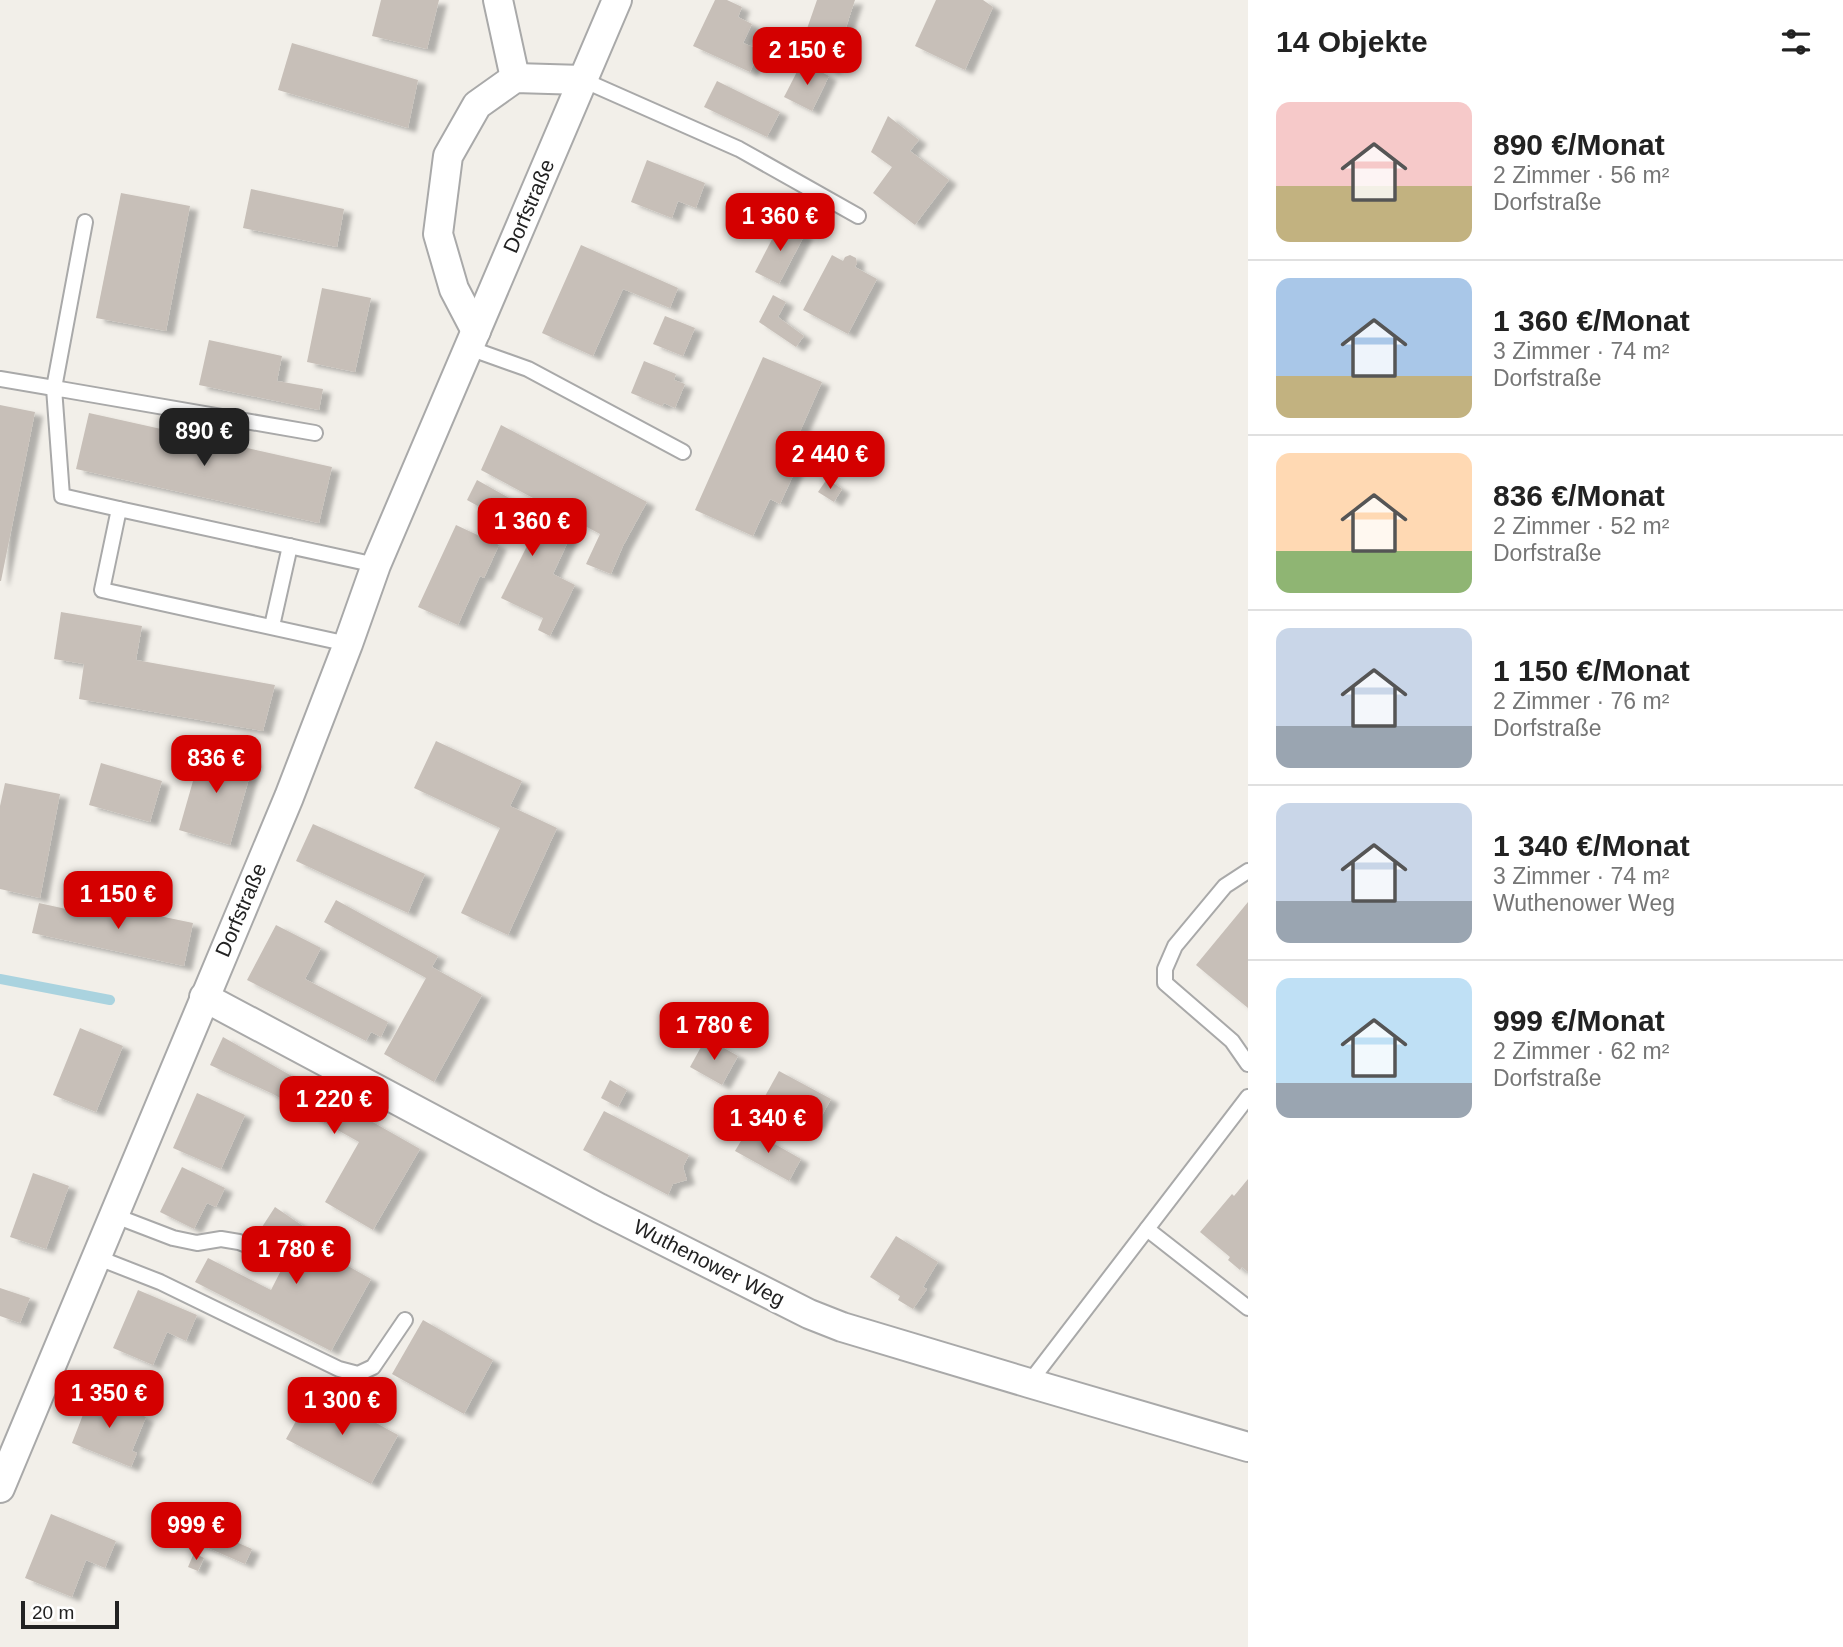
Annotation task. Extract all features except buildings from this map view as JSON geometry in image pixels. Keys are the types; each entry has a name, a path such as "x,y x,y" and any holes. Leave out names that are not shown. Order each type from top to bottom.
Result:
{"street":[{"path":"498,0 515,78"},
{"name":"Dorfstraße","path":"0,1487 289,797 376,565 617,0"},
{"path":"472,339 438,233 448,156 477,105 515,78 583,80"},
{"name":"Wuthenower Weg","path":"204,997 586,1201 809,1314 842,1327 1248,1447"}],"lane":[{"path":"583,80 739,149 858,216"},
{"path":"85,222 54,388 62,496 376,565"},
{"path":"472,339 683,452"},
{"path":"0,379 315,433"},
{"path":"119,509 102,590 348,644"},
{"path":"272,626 290,546"},
{"path":"1248,871 1225,886 1175,946 1165,969 1165,983 1232,1041 1248,1064"},
{"path":"1029,1383 1248,1097"},
{"path":"113,1216 173,1238 197,1243 221,1240 239,1242 273,1255"},
{"path":"1147,1229 1248,1308"},
{"path":"96,1257 160,1282 339,1369 358,1374 373,1367 405,1320"}],"waterway":[{"path":"0,979 110,1000"}]}
